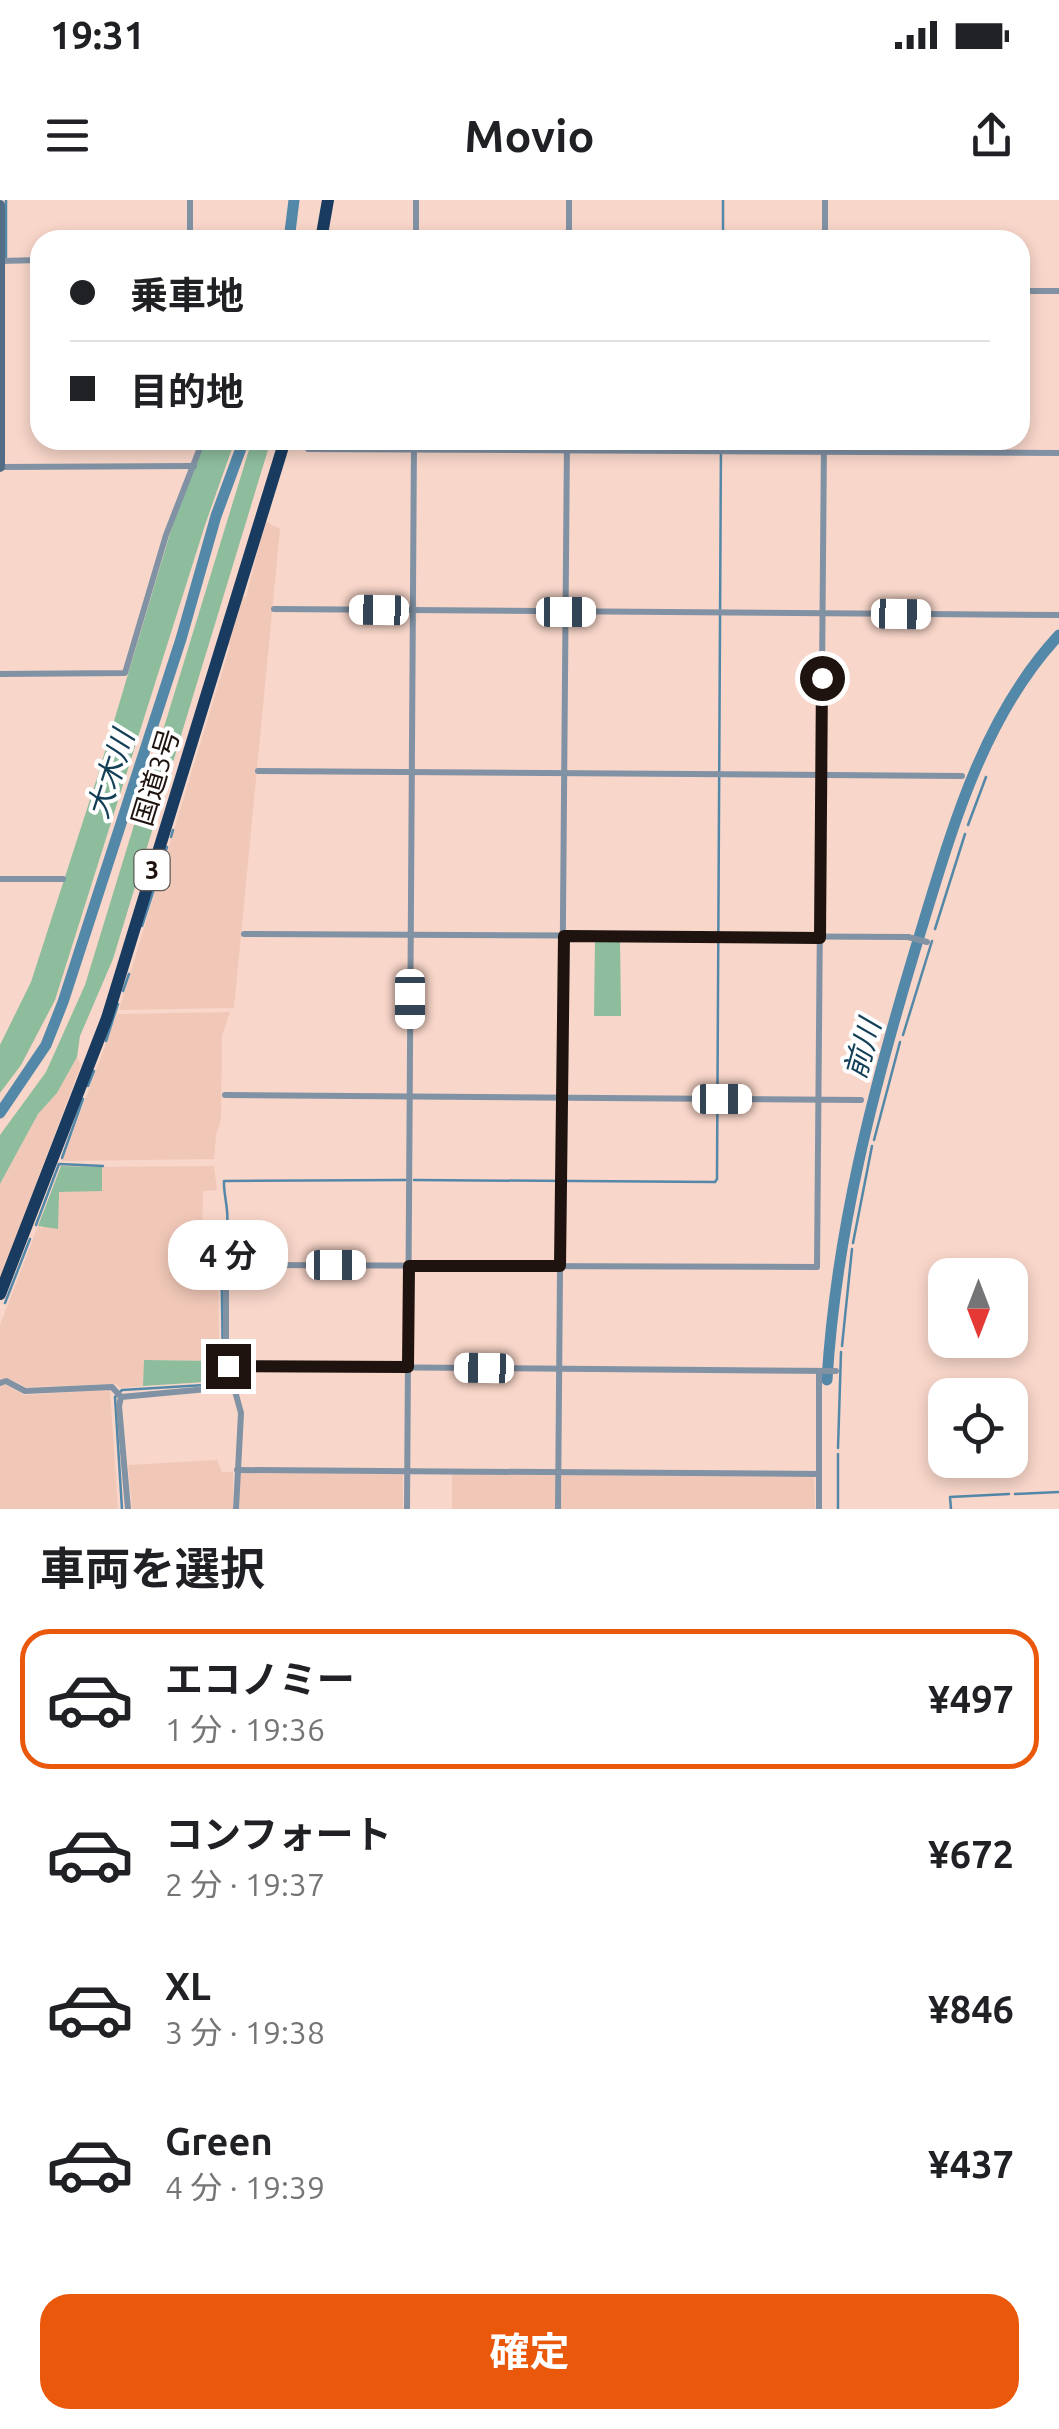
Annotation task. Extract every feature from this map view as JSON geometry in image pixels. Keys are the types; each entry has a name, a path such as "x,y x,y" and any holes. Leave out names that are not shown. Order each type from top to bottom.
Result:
{"highway":[{"path":"323,230 328,200"},
{"name":"国道3号","path":"0,1294 106,1018 282,450"}],"street":[{"path":"190,200 190,230"},
{"path":"416,200 416,230"},
{"path":"569,200 569,230"},
{"path":"825,200 825,230"},
{"path":"0,205 1,466 194,466"},
{"path":"0,261 30,260"},
{"path":"1030,291 1059,291"},
{"path":"0,674 126,673 174,510 200,450"},
{"path":"407,1509 414,450"},
{"path":"558,1509 567,450 1059,453"},
{"path":"226,1384 226,1265 817,1267 824,452"},
{"path":"274,609 1059,616"},
{"path":"258,771 962,776"},
{"path":"0,879 64,879"},
{"path":"244,934 908,938 927,942"},
{"path":"225,1095 861,1100"},
{"path":"228,1366 836,1371"},
{"path":"819,1509 820,1371"},
{"path":"0,1382 25,1391 112,1386 119,1394 128,1509"},
{"path":"119,1394 218,1388 226,1384"},
{"path":"226,1384 235,1391 242,1413 236,1509"},
{"path":"237,1470 819,1474"}],"shaded area":[{"path":"265,521 280,529 234,1008 119,1010 230,646 227,643 241,598 246,597"},
{"path":"230,1012 222,1036 221,1119 214,1159 62,1161 117,1014"},
{"path":"77,1057 81,1065 0,1279 0,1184 38,1114 57,1093"},
{"path":"214,1166 217,1190 203,1191 202,1233 218,1235 219,1361 145,1360 143,1386 121,1388 115,1384 26,1387 7,1378 0,1379 0,1325 38,1226 42,1229 58,1192 101,1190 102,1167"},
{"path":"0,1385 24,1395 110,1390 118,1509 0,1509"},
{"path":"217,1460 222,1472 233,1472 233,1509 132,1509 128,1465"},
{"path":"242,1472 403,1474 403,1509 239,1509"},
{"path":"452,1473 552,1473 556,1477 556,1509 452,1509"},
{"path":"562,1474 814,1476 815,1509 561,1509"}],"green space":[{"path":"201,450 231,450 55,1000 21,1065 0,1093 0,1045 31,982 171,530"},
{"path":"249,450 268,450 113,959 80,1036 77,1057 57,1093 38,1114 0,1184 0,1135 46,1072 85,985"},
{"path":"595,939 620,939 621,1016 594,1016"},
{"path":"61,1166 102,1167 102,1191 59,1192 58,1229 38,1226"},
{"path":"144,1360 219,1361 218,1370 205,1382 143,1386"}],"waterway":[{"path":"6,200 6,257"},
{"name":"大木川","path":"290,230 294,200"},
{"path":"723,200 723,230"},
{"name":"大木川","path":"0,1113 46,1045 63,1002 240,450"},
{"path":"414,1180 717,1179 721,450"},
{"name":"前川","path":"827,1380 839,1270 859,1162 885,1055 941,866 987,743 1031,669 1059,635"},
{"path":"968,825 986,777"},
{"path":"171,837 173,830"},
{"path":"935,929 965,834"},
{"path":"160,870 167,847"},
{"path":"142,926 157,880"},
{"path":"903,1035 932,941"},
{"path":"123,991 129,974"},
{"path":"106,1041 118,1004"},
{"path":"874,1140 900,1042"},
{"path":"88,1086 94,1071"},
{"path":"62,1158 83,1099"},
{"path":"853,1243 872,1146"},
{"path":"36,1225 59,1164 103,1166"},
{"path":"122,1509 115,1397 122,1390 205,1385 220,1377 221,1237 227,1217 224,1181 406,1180"},
{"path":"5,1303 30,1239"},
{"path":"842,1346 852,1249"},
{"path":"838,1448 841,1352"},
{"path":"838,1454 838,1509"},
{"path":"1015,1494 1059,1492"},
{"path":"951,1509 950,1497 1009,1494"}],"route":[{"path":"228,1366 408,1367 409,1266 560,1266 564,936 820,938 822,678"}]}
